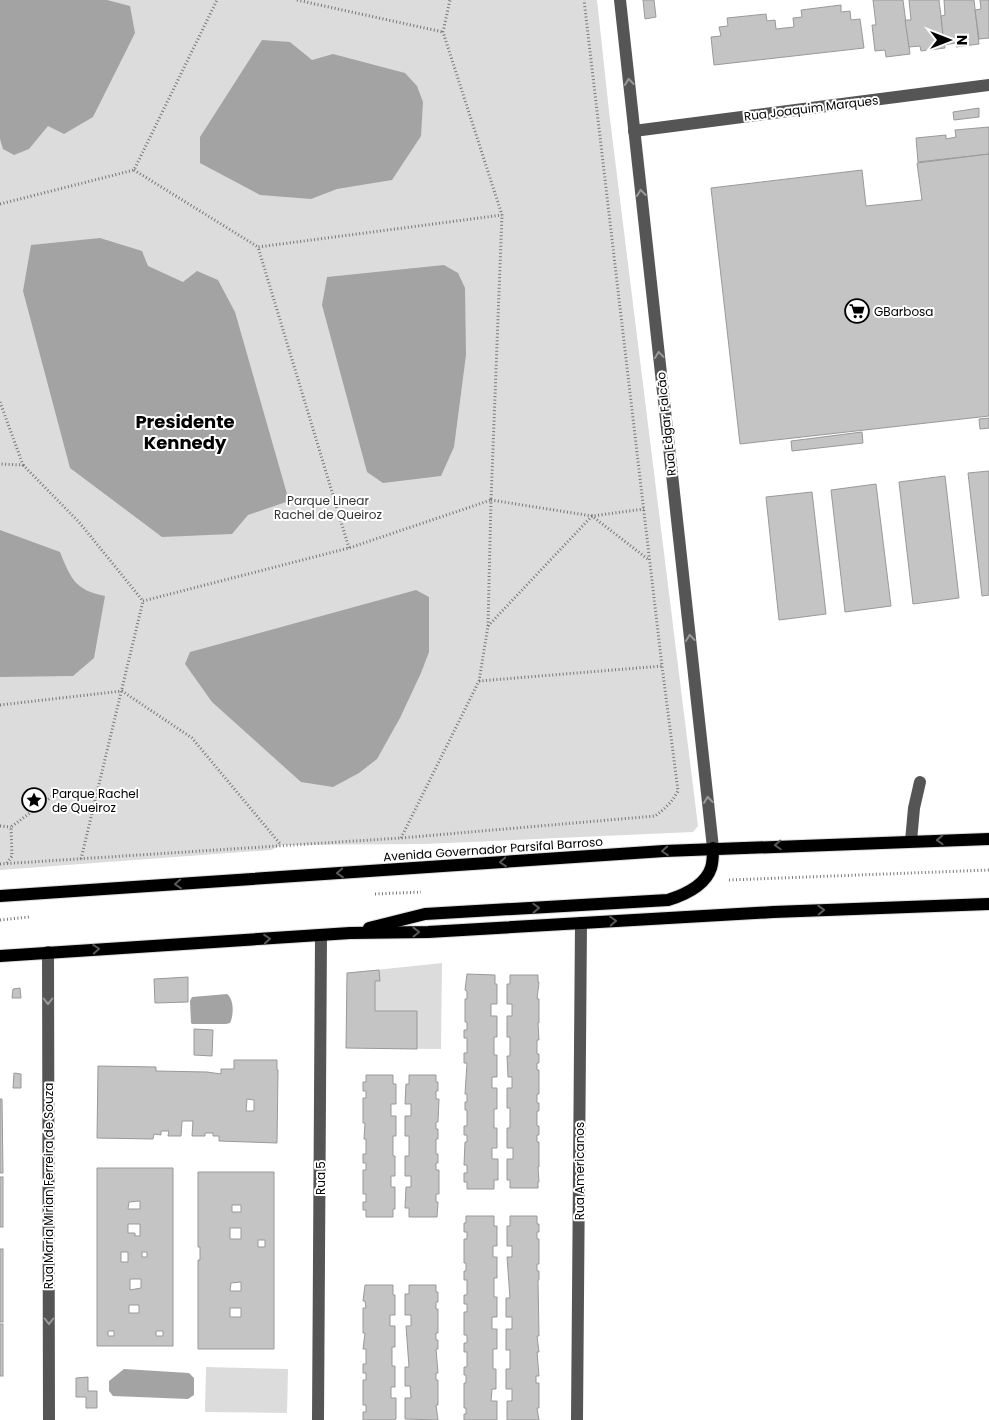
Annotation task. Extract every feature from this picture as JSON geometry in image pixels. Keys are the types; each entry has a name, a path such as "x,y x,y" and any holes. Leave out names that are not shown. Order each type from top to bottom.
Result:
{"main road":[{"name":"Avenida Governador Parsifal Barroso","path":"0,896 713,848 989,839"},
{"path":"350,933 425,914 668,900 687,894 702,882 712,869 713,848"},
{"path":"0,956 350,933 428,932 772,912 989,904"}],"street":[{"name":"Rua Edgar Falcão","path":"620,0 713,848"},
{"name":"Rua Joaquim Marques","path":"634,131 989,85"},
{"path":"911,842 914,808 920,782"},
{"name":"Rua Americanos","path":"577,1420 581,923"},
{"name":"Rua 5","path":"318,1420 321,935"},
{"name":"Rua Maria Mirian Ferreira de Souza","path":"48,952 49,1420"}],"path":[{"path":"134,170 217,0"},
{"path":"297,0 443,32"},
{"path":"401,838 479,681 488,626 502,215 443,32 450,0"},
{"path":"0,864 401,838 655,816 666,808 678,791 584,0"},
{"path":"0,204 134,170 258,247 502,215"},
{"path":"258,247 349,548"},
{"path":"0,402 23,465 79,522 143,601"},
{"path":"0,464 23,465"},
{"path":"143,601 349,548 491,500 592,516 644,509"},
{"path":"592,516 650,561"},
{"path":"488,626 592,516"},
{"path":"81,859 143,601"},
{"path":"479,681 662,666"},
{"path":"0,705 122,691 192,738 282,845"},
{"path":"0,826 11,827 54,795 96,793"},
{"path":"6,864 12,856 11,827"}],"green space":[{"name":"Parque Linear Rachel de Queiroz","path":"0,0 597,0 609,111 698,826 693,832 425,844 282,845 271,850 0,870"},
{"path":"442,963 441,1049 346,1048 347,973"},
{"path":"206,1367 288,1369 287,1413 205,1412"}],"shaded area":[{"path":"0,0 107,0 130,6 135,33 93,117 64,134 48,126 29,149 14,155 3,149 0,139"},
{"path":"262,40 290,42 312,60 333,54 405,73 417,86 423,102 421,136 392,180 337,189 311,199 260,195 200,163 200,137"},
{"path":"100,238 142,251 148,266 183,282 197,271 218,280 235,312 289,501 248,515 232,534 162,537 70,468 23,291 31,245"},
{"path":"444,265 458,273 465,288 466,355 454,447 441,476 383,483 367,472 322,305 327,277"},
{"path":"0,530 60,552 71,576 80,587 105,596 94,658 73,676 0,677"},
{"path":"416,590 429,597 429,652 421,673 400,718 377,759 359,773 333,787 301,782 212,702 185,664 190,652"},
{"path":"227,994 233,1007 230,1023 191,1023 190,1001 192,997"},
{"path":"124,1369 189,1373 194,1378 194,1395 188,1399 113,1396 109,1391 109,1381"}],"building":[{"path":"643,0 654,0 656,17 645,19"},
{"path":"873,0 903,0 910,54 886,57 885,50 875,51 872,25 876,25"},
{"path":"909,0 939,0 945,48 921,51 920,46 909,47 905,20 911,20"},
{"path":"944,0 974,0 979,44 956,47 956,43 944,45 941,16 945,15"},
{"path":"980,0 989,0 989,38 979,39 975,10 981,9"},
{"path":"841,5 841,12 850,11 851,20 860,19 864,48 714,65 711,37 721,36 719,27 728,26 727,18 766,14 767,21 775,20 776,29 794,27 793,18 802,17 801,10"},
{"path":"979,108 979,117 954,120 953,112"},
{"path":"989,127 989,154 918,162 916,138 946,135 946,139 956,137 955,130"},
{"name":"GBarbosa","path":"989,154 989,416 740,444 711,188 862,170 866,206 922,200 917,163"},
{"path":"989,418 989,428 980,429 979,419"},
{"path":"862,432 863,443 792,451 791,441"},
{"path":"989,471 989,595 982,596 968,473"},
{"path":"945,476 959,598 913,604 899,482"},
{"path":"876,484 891,606 845,612 831,490"},
{"path":"812,492 826,614 779,620 766,497"},
{"path":"379,970 380,981 375,981 375,1011 417,1011 417,1049 346,1048 347,973"},
{"path":"467,974 495,975 495,984 497,984 497,1004 491,1004 491,1016 497,1016 497,1037 494,1037 494,1055 497,1055 497,1077 492,1077 492,1088 497,1088 497,1109 494,1109 494,1128 497,1128 497,1148 492,1148 492,1159 498,1159 498,1180 494,1180 494,1189 467,1189 467,1182 464,1182 464,1173 467,1173 467,1165 464,1165 465,1142 467,1142 467,1135 464,1135 464,1126 467,1126 465,1102 467,1102 467,1094 465,1094 467,1063 464,1063 464,1053 467,1053 467,1038 464,1038 464,1030 467,1030 465,999 467,999 467,991 465,990"},
{"path":"510,975 538,975 539,982 537,999 539,999 539,1040 537,1040 537,1054 539,1054 539,1063 537,1063 537,1070 539,1070 539,1094 537,1094 537,1103 539,1103 539,1111 537,1111 537,1126 539,1126 539,1135 537,1135 537,1142 539,1142 538,1188 510,1188 510,1180 507,1180 507,1159 513,1159 513,1148 507,1148 510,1108 507,1108 507,1088 512,1088 512,1077 508,1077 507,1056 510,1056 510,1037 507,1037 507,1016 512,1016 512,1004 507,1004 507,984 510,984"},
{"path":"188,977 188,1002 155,1003 154,979"},
{"path":"20,988 21,998 12,998 13,989"},
{"path":"194,1029 213,1030 212,1056 194,1055"},
{"path":"234,1060 277,1060 277,1143 219,1141 219,1136 213,1136 213,1133 205,1133 205,1136 192,1136 193,1121 182,1121 181,1136 168,1136 169,1131 161,1131 161,1135 154,1134 153,1139 97,1138 98,1066 156,1067 156,1071 221,1074 221,1069 234,1069","holes":["247,1099 254,1100 254,1111 246,1111"]},
{"path":"14,1073 21,1074 21,1088 13,1088"},
{"path":"366,1075 393,1075 393,1084 396,1084 396,1104 391,1104 391,1116 396,1116 396,1136 393,1136 395,1176 391,1176 391,1187 395,1187 393,1217 366,1217 366,1210 363,1210 363,1202 366,1202 366,1194 363,1194 363,1170 366,1170 366,1163 363,1163 363,1154 366,1154 366,1139 364,1139 363,1098 366,1098 366,1091 363,1091 363,1082 366,1082"},
{"path":"409,1075 436,1075 436,1082 438,1082 438,1091 436,1091 436,1099 439,1099 438,1122 436,1122 436,1129 438,1129 436,1154 438,1154 438,1163 436,1163 436,1170 439,1170 439,1194 436,1194 436,1202 438,1202 437,1217 409,1217 409,1208 405,1208 406,1187 411,1187 411,1176 405,1176 405,1156 409,1156 409,1136 405,1136 405,1116 411,1116 411,1104 405,1104 406,1084 409,1084"},
{"path":"0,1099 2,1099 3,1173 0,1173"},
{"path":"97,1168 173,1168 173,1346 97,1346","holes":["140,1201 140,1209 128,1209 129,1202","128,1224 140,1224 140,1236 135,1236 135,1233 128,1233","121,1252 128,1252 128,1262 121,1262","142,1252 147,1252 147,1257 142,1257","130,1279 141,1279 141,1288 130,1290","129,1305 139,1305 139,1313 129,1313","108,1331 114,1331 114,1336 108,1336","156,1331 163,1331 163,1336 156,1336"]},
{"path":"198,1172 274,1172 274,1349 198,1349 198,1260 200,1260 200,1247 198,1247","holes":["232,1205 241,1205 241,1212 232,1212","230,1228 241,1228 241,1239 230,1239","258,1240 265,1240 265,1247 258,1247","241,1282 241,1291 230,1291 231,1283","230,1308 241,1308 241,1317 230,1317"]},
{"path":"0,1177 3,1177 3,1227 0,1227"},
{"path":"466,1216 494,1216 494,1226 497,1226 497,1246 493,1246 493,1257 497,1257 497,1278 494,1278 494,1297 497,1297 497,1317 492,1317 492,1329 497,1329 497,1349 493,1349 496,1389 492,1389 491,1401 497,1401 497,1420 464,1420 464,1414 466,1414 466,1408 464,1408 464,1383 466,1383 466,1375 464,1375 464,1367 467,1367 467,1352 464,1352 464,1343 467,1343 467,1335 464,1335 464,1312 467,1312 467,1304 464,1304 464,1295 467,1295 467,1280 464,1280 466,1263 464,1263 464,1239 467,1239 467,1232 464,1232 464,1223 466,1223"},
{"path":"510,1216 537,1216 537,1224 539,1224 537,1239 539,1239 539,1264 537,1264 537,1271 539,1271 539,1336 537,1336 539,1352 537,1352 539,1376 536,1376 536,1383 539,1383 539,1408 537,1408 539,1420 507,1420 507,1401 512,1401 512,1389 506,1389 506,1369 510,1369 510,1350 506,1350 506,1329 512,1329 512,1317 506,1317 506,1298 510,1298 507,1257 512,1257 512,1246 507,1246 507,1226 510,1226"},
{"path":"0,1249 3,1249 3,1322 0,1322"},
{"path":"365,1285 393,1285 395,1315 390,1315 390,1326 395,1326 395,1347 392,1347 392,1366 395,1366 395,1387 391,1387 391,1398 396,1398 396,1419 393,1420 363,1420 363,1412 366,1412 366,1405 363,1405 363,1380 366,1380 366,1373 363,1373 363,1364 366,1364 366,1349 363,1349 365,1333 363,1333 363,1308 366,1308 365,1301 363,1301"},
{"path":"409,1285 436,1285 436,1292 438,1292 436,1309 438,1309 438,1333 436,1333 436,1340 438,1340 438,1349 436,1349 438,1373 436,1373 436,1380 438,1380 438,1405 436,1405 438,1420 405,1419 405,1398 411,1398 410,1386 405,1386 405,1367 409,1367 406,1326 411,1326 411,1315 405,1315 405,1294 409,1294"},
{"path":"0,1324 3,1324 3,1376 0,1376"},
{"path":"88,1377 88,1391 97,1391 97,1408 86,1408 86,1397 76,1397 76,1378"}],"place":[{"name":"GBarbosa","path":"857,311"},
{"name":"Parque Rachel de Queiroz","path":"34,800"}],"district":[{"name":"Presidente Kennedy","path":"185,431"}]}
